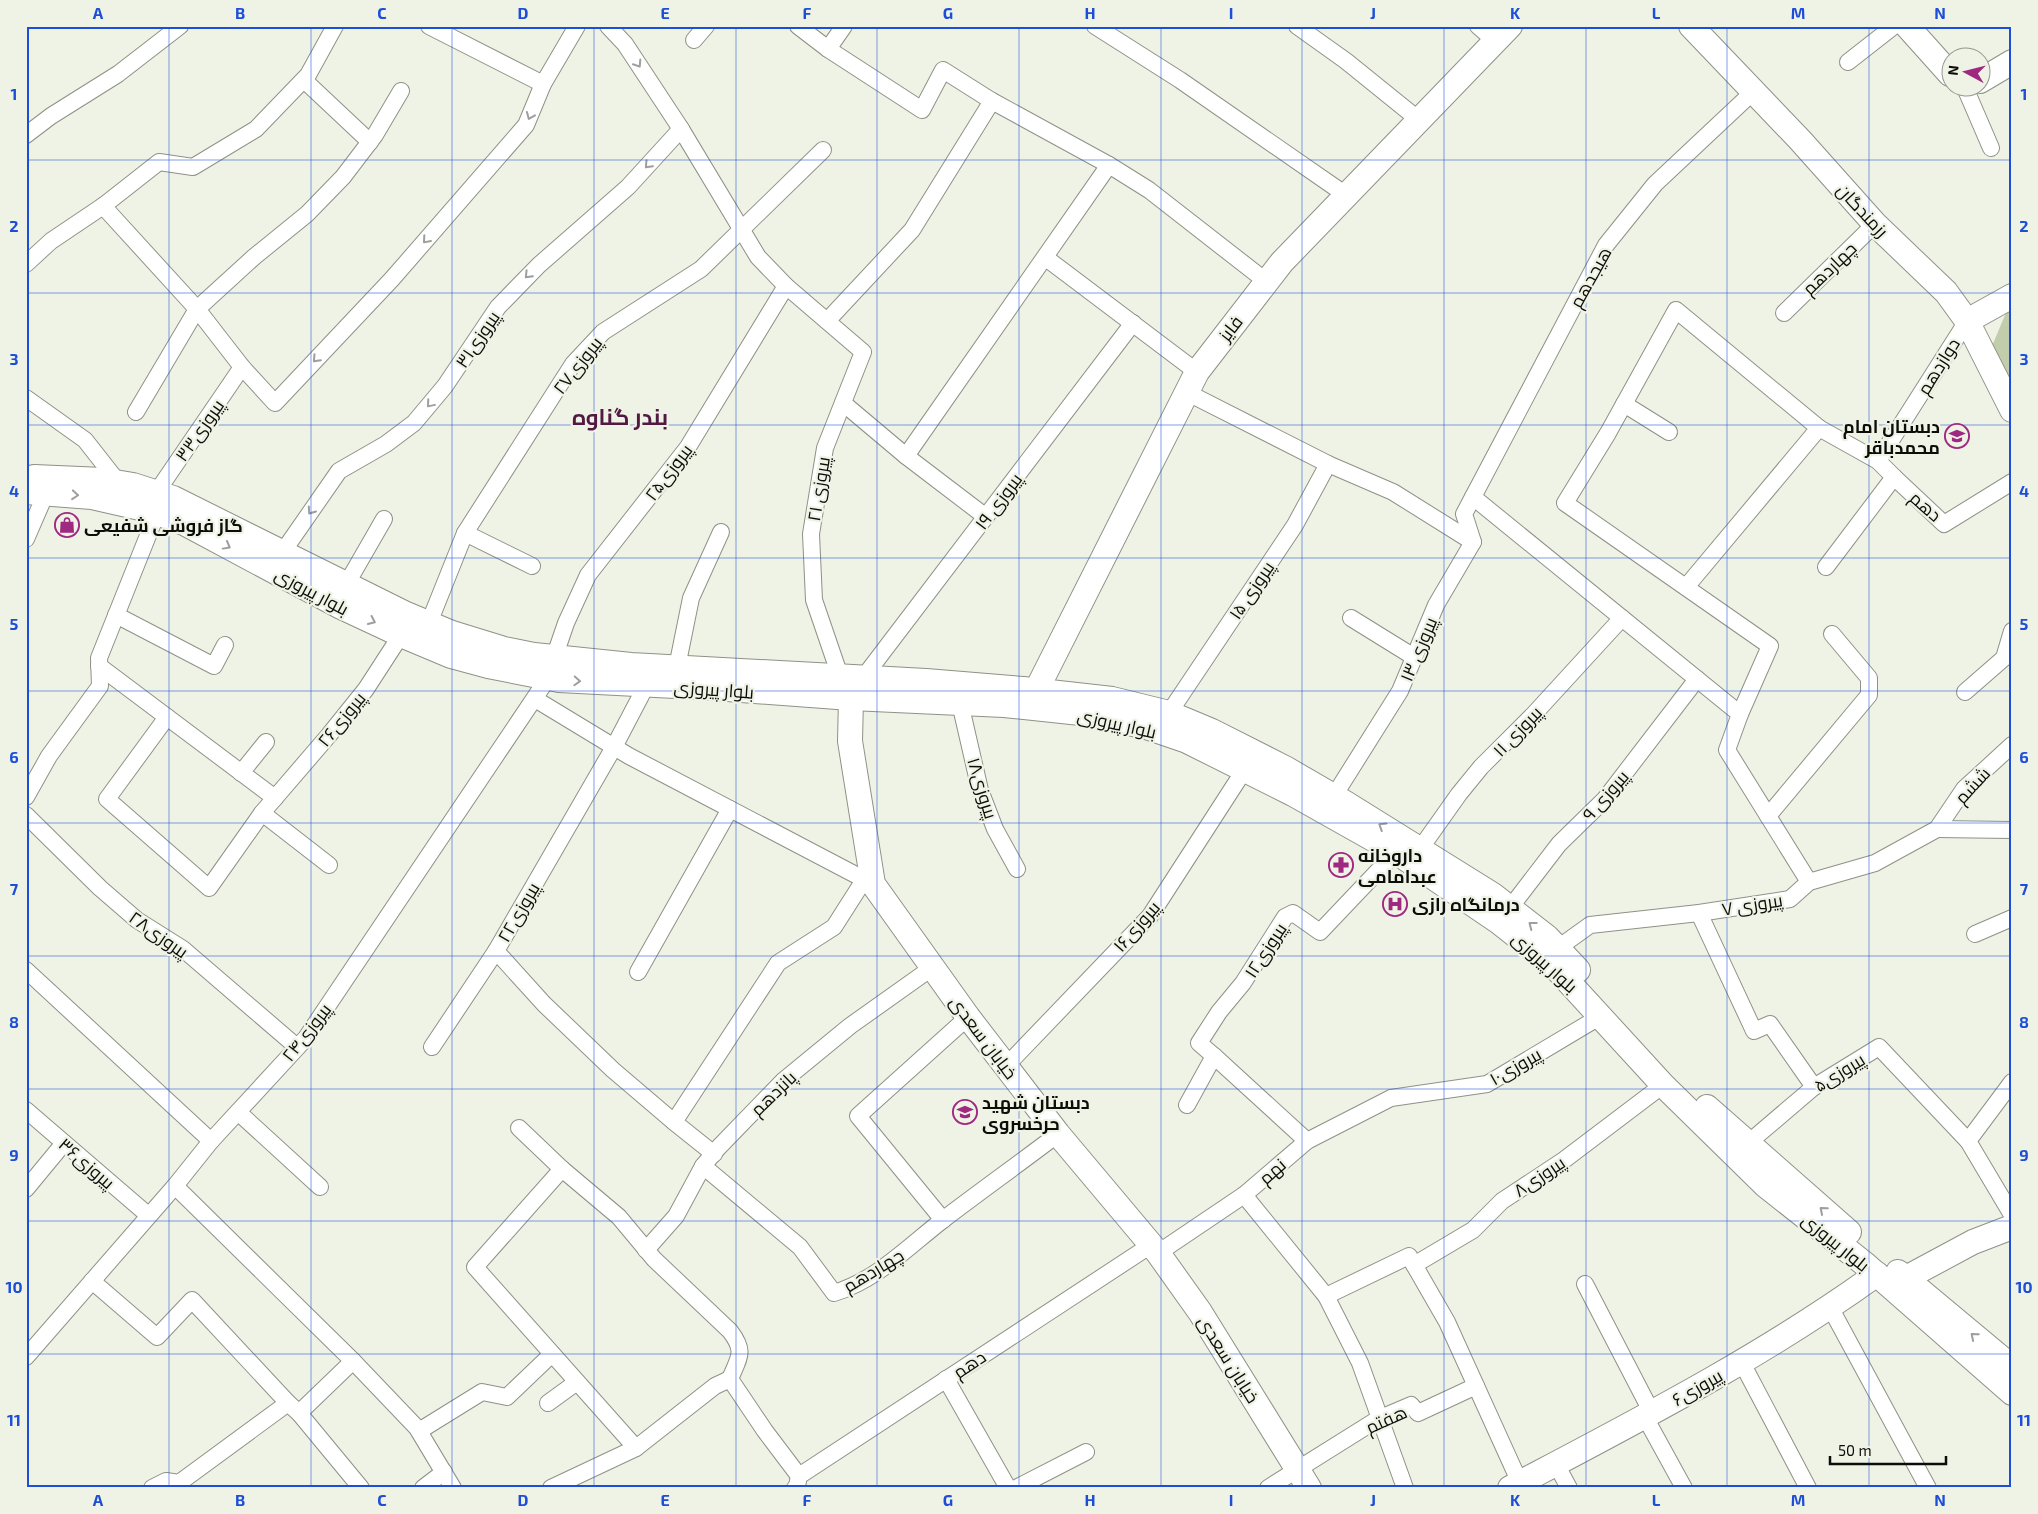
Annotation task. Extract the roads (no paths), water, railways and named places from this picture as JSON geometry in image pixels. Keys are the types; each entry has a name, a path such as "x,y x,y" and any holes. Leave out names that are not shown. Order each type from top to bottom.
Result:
{"street":[{"path":"26,136 51,116 118,74 180,26"},
{"path":"26,264 51,241 103,206 159,162 193,166 256,129 308,75 336,26"},
{"path":"429,26 543,84"},
{"path":"103,206 197,309 242,367 275,403 392,279 526,125 543,84 577,26"},
{"path":"608,26 625,44 681,130 758,257 786,286 827,321 912,230 992,100"},
{"path":"694,40 706,26"},
{"path":"798,26 828,49 922,110 943,70 1149,190 1267,282"},
{"path":"828,49 844,26"},
{"path":"1095,26 1180,80 1346,195"},
{"path":"1296,26 1346,61 1419,120"},
{"name":"رزمندگان","path":"1691,26 1800,140 1875,224 1946,292 1966,322 2011,405"},
{"path":"1848,62 1894,26"},
{"path":"1907,26 1940,58"},
{"name":"فایز","path":"1036,690 1197,372 1282,262 1419,120 1494,31"},
{"path":"1990,73 2012,62"},
{"path":"304,80 370,142"},
{"path":"136,412 197,309 254,257 307,214 343,177 370,142 401,91"},
{"name":"هیجدهم","path":"1473,497 1606,245 1656,184 1753,92"},
{"path":"1971,98 1991,148"},
{"name":"پیروزی۳۱","path":"282,553 339,471 386,444 414,423 445,386 498,307 539,265 628,186 681,130"},
{"name":"پیروزی۲۷","path":"429,623 465,533 573,364 603,332 702,269 823,150"},
{"path":"906,456 1046,258 1109,165"},
{"name":"چهاردهم","path":"1784,313 1875,224"},
{"path":"1046,258 1197,372"},
{"name":"پیروزی۲۵","path":"551,668 566,623 588,574 688,447 786,286"},
{"path":"1966,322 2012,296"},
{"path":"1809,882 1727,750 1740,714 1770,646 1565,503 1624,404 1676,310 1819,428 1878,461 1894,477 1826,567"},
{"name":"پیروزی ۲۱","path":"827,321 863,352 825,448 811,534 814,600 840,676"},
{"name":"دوازدهم","path":"1878,461 1966,322"},
{"name":"پیروزی ۱۹","path":"857,688 1133,323"},
{"name":"پیروزی۳۳","path":"156,503 242,367"},
{"path":"1186,392 1328,464 1393,492 1473,542"},
{"path":"26,398 85,440 118,482"},
{"path":"843,402 906,456 986,517"},
{"path":"1624,404 1669,432"},
{"path":"1686,587 1819,428"},
{"name":"پیروزی ۱۵","path":"1169,712 1295,525 1328,464"},
{"name":"بلوار پیروزی","path":"26,476 104,480 133,485 184,523 341,607 400,635 451,656 488,666 551,668 677,667 840,676 857,688"},
{"name":"دهم","path":"1894,477 1944,524 2012,482"},
{"path":"26,539 36,492"},
{"name":"بلوار پیروزی","path":"36,492 156,503 202,511 346,585 429,623 452,633 504,649 551,668 647,684 925,691 1036,690 1112,699 1169,712 1285,768 1334,796 1493,895 1547,936 1672,1076 1747,1144 1772,1178 1906,1278 2012,1368"},
{"path":"1473,542 1464,514 1473,497 1740,714"},
{"path":"26,797 49,756 100,686 98,658 116,615 156,503"},
{"path":"346,585 384,519"},
{"path":"677,667 691,598 721,532"},
{"path":"465,533 532,566"},
{"name":"پیروزی ۱۳","path":"1334,796 1400,691 1436,605 1473,542"},
{"path":"116,615 214,666 225,645"},
{"path":"1351,618 1414,657"},
{"name":"پیروزی ۱۱","path":"1420,849 1459,794 1481,767 1534,714 1622,618"},
{"path":"1965,692 2004,658 2012,631"},
{"path":"1768,816 1869,695 1869,678 1832,634"},
{"name":"پیروزی۲۶","path":"167,718 107,799 209,888 262,813 330,735 366,689 400,635"},
{"path":"99,666 274,798"},
{"name":"پیروزی۲۴","path":"26,1357 175,1186 211,1141 306,1038 535,699 551,668"},
{"name":"پیروزی ۹","path":"1510,908 1559,844 1605,799 1697,679"},
{"name":"پیروزی۲۲","path":"647,684 614,747 496,950 544,1004 613,1070 714,1154"},
{"name":"خیابان سعدی","path":"857,688 850,741 868,882 1058,1134 1154,1249 1200,1312 1303,1478"},
{"name":"بلوار پیروزی","path":"925,691 960,703 1081,713 1146,727 1186,741 1245,769 1396,852 1499,922 1553,965 1663,1085 1772,1178 2012,1393"},
{"path":"535,699 614,747 868,882 834,927 778,963 674,1122"},
{"name":"پیروزی۱۸","path":"960,703 980,790 995,829 1017,868"},
{"path":"241,773 266,742"},
{"name":"ششم","path":"1936,829 1964,789 2012,745"},
{"name":"پیروزی۱۶","path":"1006,1066 1150,916 1245,769"},
{"path":"638,972 730,809"},
{"path":"262,813 329,865"},
{"name":"پیروزی۲۸","path":"26,815 100,888 137,920 183,949 297,1047"},
{"path":"1936,829 2012,830"},
{"name":"پیروزی ۷","path":"1558,948 1590,926 1699,913 1790,899 1809,882 1874,863 1936,829"},
{"name":"پیروزی۱۲","path":"1214,1056 1199,1043 1219,1012 1243,983 1285,917 1292,913 1320,932 1396,852"},
{"path":"1699,913 1754,1031 1770,1024 1814,1086"},
{"path":"1976,934 2012,918"},
{"path":"432,1047 496,950"},
{"name":"پانزدهم","path":"646,1250 676,1216 703,1166 783,1081 850,1026 932,967"},
{"path":"26,970 211,1141"},
{"name":"پیروزی۱۰","path":"1391,1098 1487,1084 1601,1016"},
{"path":"942,1220 858,1116 968,1017"},
{"name":"پیروزی۵","path":"1747,1144 1814,1086 1879,1047 1968,1140"},
{"path":"1187,1105 1214,1056 1307,1141"},
{"path":"2012,1082 1968,1140 2012,1215"},
{"name":"پیروزی۸","path":"1414,1265 1473,1230 1502,1201 1564,1160 1663,1085"},
{"name":"نهم","path":"1154,1249 1244,1195 1307,1141 1391,1098"},
{"name":"پیروزی۳۶","path":"26,1110 148,1215"},
{"path":"238,1112 320,1187"},
{"path":"519,1128 562,1169 619,1217 646,1250 730,1331 739,1342 741,1352 730,1379 715,1386 636,1448 550,1488"},
{"name":"چهاردهم","path":"703,1166 800,1247 834,1293 846,1290 894,1262 942,1220 1058,1134"},
{"path":"26,1189 64,1143"},
{"path":"562,1169 474,1267 636,1448"},
{"path":"175,1186 353,1361 419,1431 453,1488"},
{"path":"1244,1195 1326,1296 1360,1363 1378,1419 1405,1488"},
{"path":"1906,1278 1973,1242 2012,1227"},
{"name":"دهم","path":"797,1485 946,1379 1154,1249"},
{"path":"1326,1296 1409,1256 1447,1322 1476,1386 1515,1485"},
{"name":"پیروزی۶","path":"1515,1485 1649,1415 1830,1307 1877,1274"},
{"path":"92,1281 157,1337 192,1300 293,1408 361,1488"},
{"path":"1584,1284 1684,1488"},
{"path":"1830,1307 1928,1488"},
{"path":"419,1431 482,1392 507,1397 552,1354"},
{"path":"152,1488 166,1481 179,1483 293,1408 353,1361"},
{"path":"1741,1361 1808,1488"},
{"path":"730,1379 765,1431 797,1485"},
{"path":"946,1379 1008,1488"},
{"path":"548,1403 577,1382"},
{"name":"هفتم","path":"1268,1488 1303,1478 1378,1419 1411,1405 1418,1413 1476,1386"},
{"path":"1016,1488 1086,1452"},
{"path":"1556,1464 1569,1488"},
{"path":"423,1488 444,1472"}],"place":[{"name":"دبستان امام محمدباقر","path":"1957,436"},
{"name":"گاز فروشی شفیعی","path":"67,525"},
{"name":"داروخانه عبدامامی","path":"1341,865"},
{"name":"درمانگاه رازی","path":"1395,904"},
{"name":"دبستان شهید حرخسروی","path":"965,1112"}],"district":[{"name":"بندر گناوه","path":"620,416"}]}
